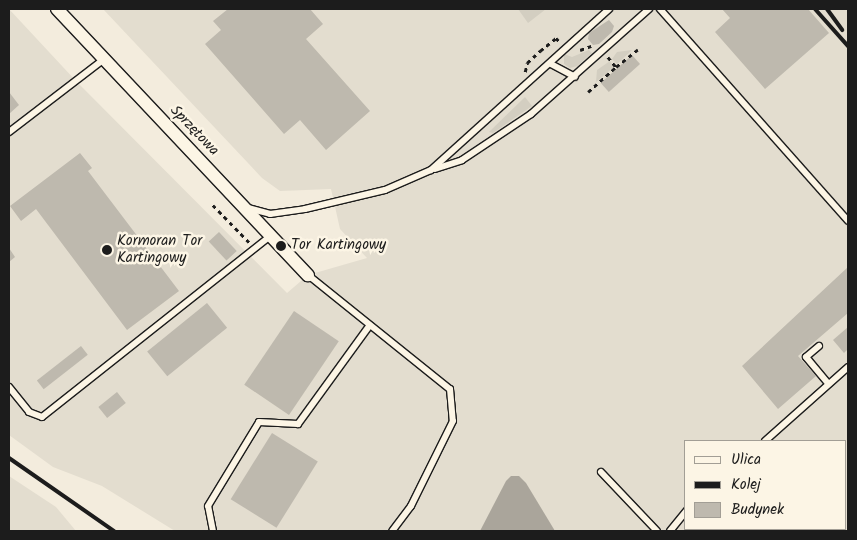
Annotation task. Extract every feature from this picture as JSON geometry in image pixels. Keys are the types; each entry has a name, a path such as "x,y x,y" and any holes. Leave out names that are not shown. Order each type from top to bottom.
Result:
{"street":[{"name":"Sprzętowa","path":"57,9 102,60 272,235 308,275"}],"lane":[{"path":"431,170 551,64 609,9"},
{"path":"245,207 270,214 305,209 385,190 431,170 462,160 531,114 575,77 649,9"},
{"path":"660,9 848,221"},
{"path":"9,132 102,60"},
{"path":"551,64 575,77"},
{"path":"9,387 29,412 42,417 256,250 272,235"},
{"path":"308,275 450,389 453,421 410,506 392,531"},
{"path":"213,531 208,506 259,422 298,424 370,325"},
{"path":"819,346 806,357 829,384"},
{"path":"766,440 848,367"},
{"path":"602,472 657,531"},
{"path":"670,531 684,514"}],"path":[{"path":"588,92 616,67"},
{"path":"213,205 256,250"}],"shaded area":[{"path":"9,9 76,81 287,293 308,275 367,258 340,229 331,189 280,191 262,178 103,9 848,9 848,531 175,531 102,486 53,467 9,435"},
{"path":"518,9 546,9 528,23"},
{"path":"589,50 592,53 577,66 570,68 564,64 564,54 572,57"},
{"path":"632,50 617,64 612,59 617,52"},
{"path":"610,61 614,67 596,82 597,70"},
{"path":"525,97 532,106 493,133 489,132"},
{"path":"9,476 56,507 76,531 9,531"},
{"path":"511,476 519,476 526,483 555,531 480,531 506,481"}],"building":[{"path":"228,9 310,9 323,24 306,39 370,111 326,150 300,120 284,134 205,44 221,30 213,21"},
{"path":"722,9 808,9 829,33 765,89 715,32 730,18"},
{"path":"609,20 614,26 612,32 599,44 593,45 588,39 589,33"},
{"path":"632,55 640,64 609,92 601,83"},
{"path":"9,92 19,105 9,114"},
{"name":"Kormoran Tor Kartingowy","path":"80,153 92,168 88,171 179,291 127,330 36,209 21,221 10,206"},
{"path":"219,232 237,251 226,261 209,242"},
{"path":"9,248 15,257 9,262"},
{"path":"848,267 848,313 798,356 816,376 778,409 742,366"},
{"path":"207,303 227,328 167,376 147,351"},
{"path":"294,311 339,341 289,415 244,385"},
{"path":"848,327 848,349 844,353 833,340"},
{"path":"81,346 88,355 44,389 37,380"},
{"path":"117,392 126,403 107,418 98,407"},
{"path":"272,433 318,462 276,528 231,499"}],"railway":[{"path":"815,9 848,46"},
{"path":"827,9 842,30"},
{"path":"9,458 114,531"}],"place":[{"name":"Tor Kartingowy","path":"281,246"},
{"name":"Kormoran Tor Kartingowy","path":"107,250"}]}
